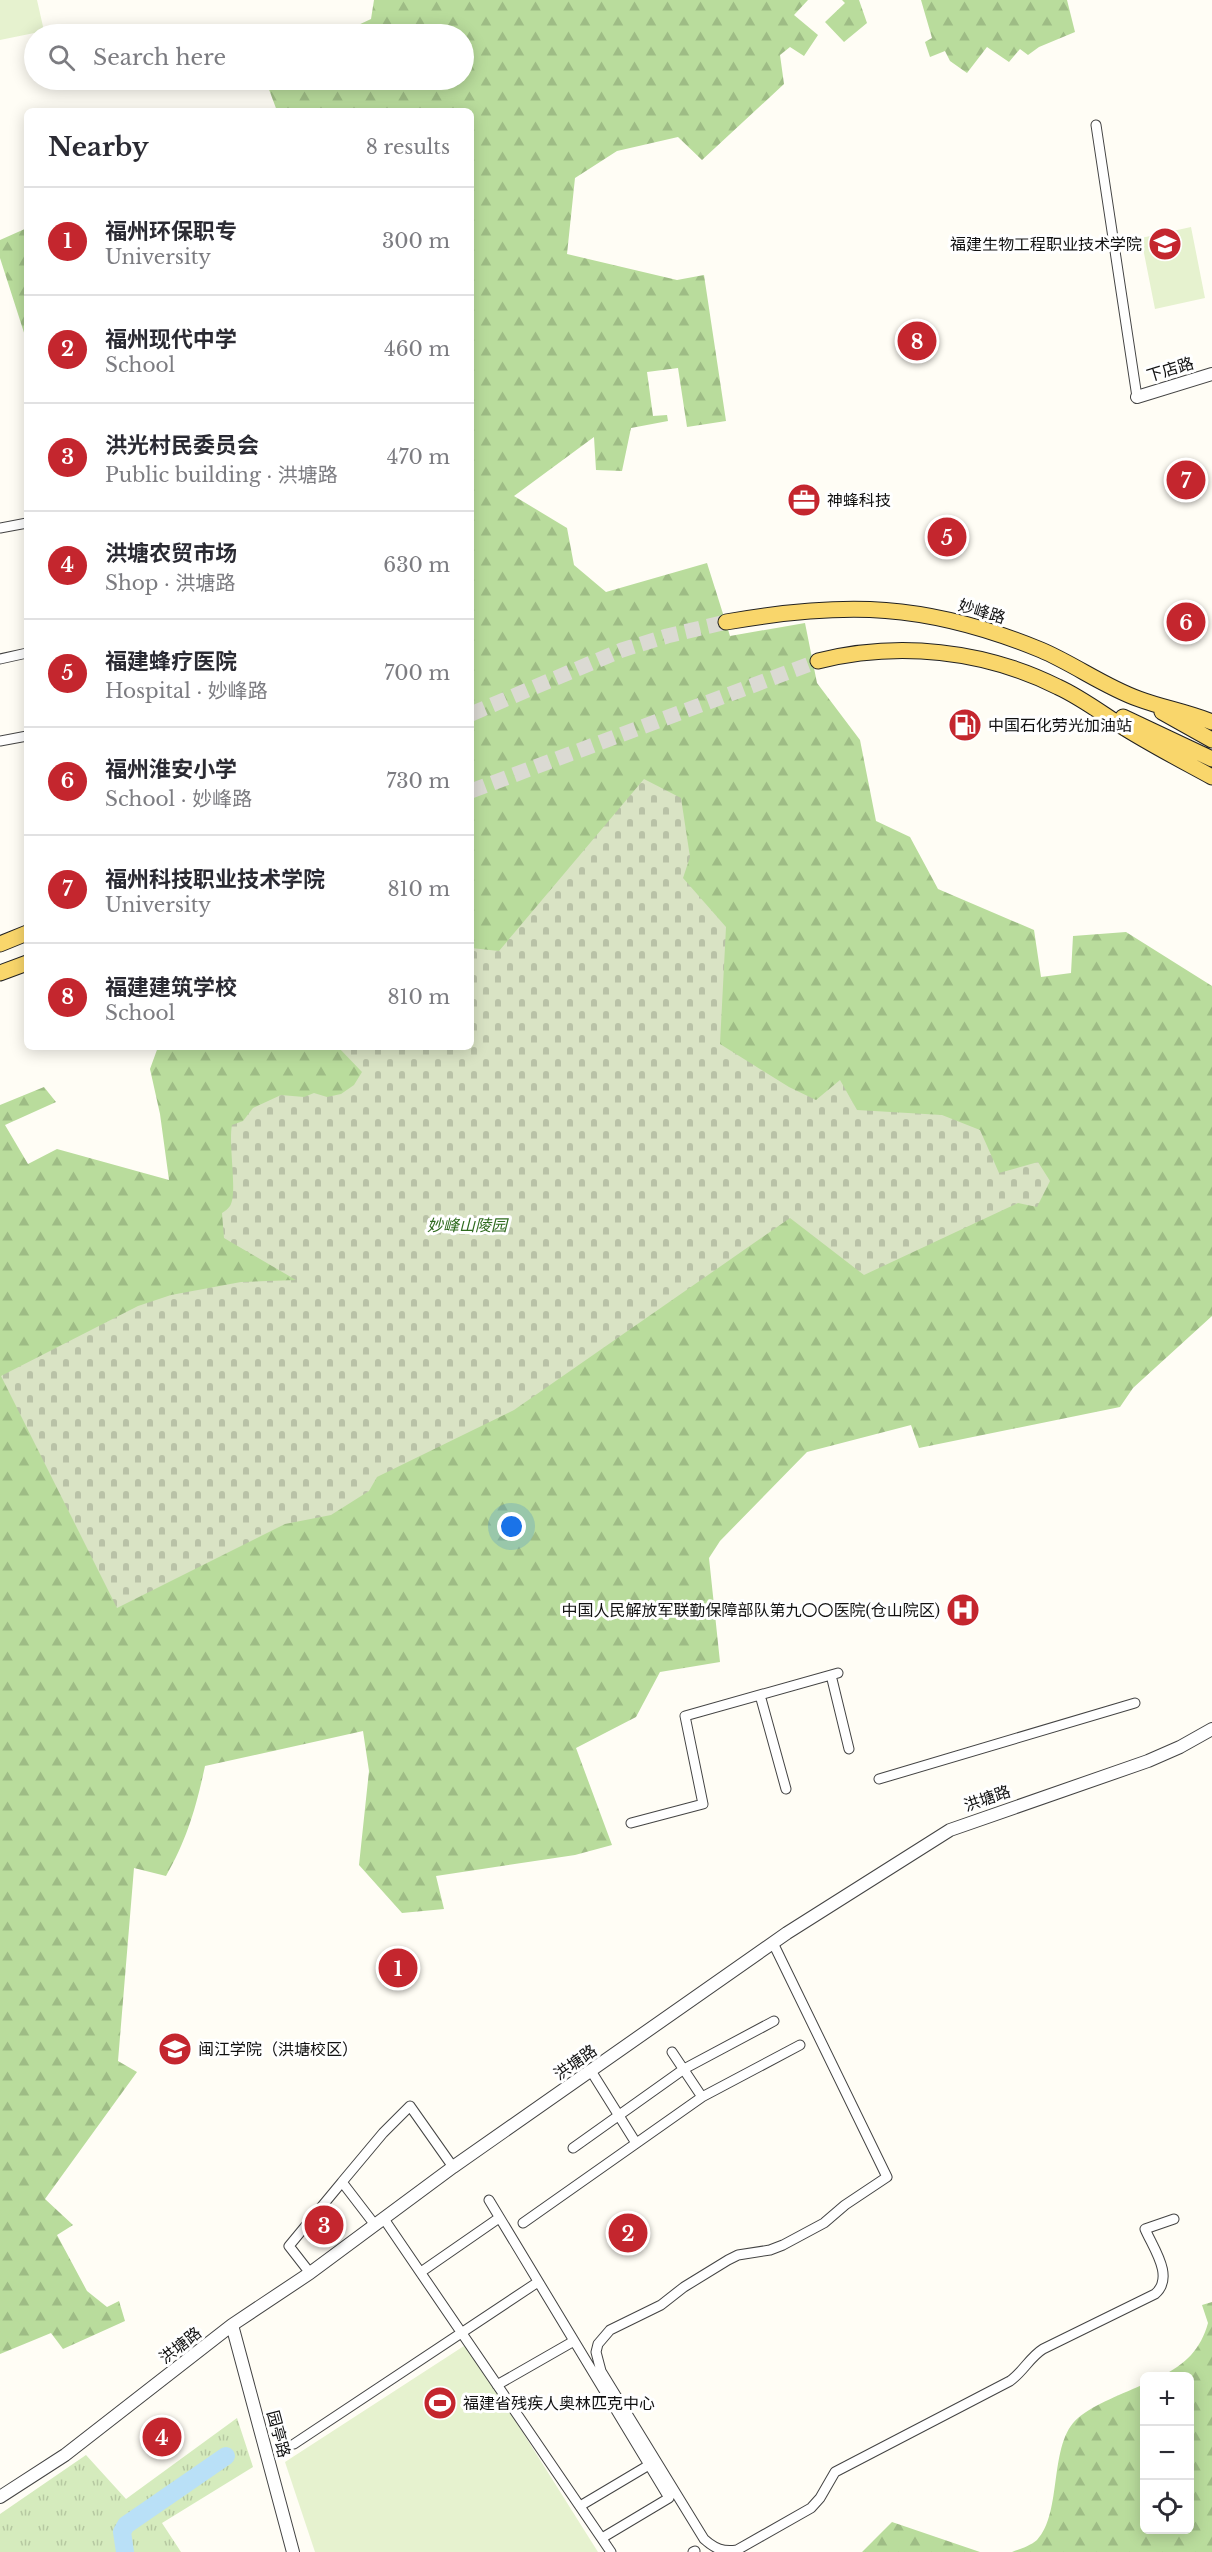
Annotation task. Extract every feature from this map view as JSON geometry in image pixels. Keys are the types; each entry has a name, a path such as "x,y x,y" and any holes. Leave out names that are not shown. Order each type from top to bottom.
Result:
{"main road":[{"name":"妙峰路","path":"726,622 802,610 838,608 924,614 972,625 1022,643 1138,699 1212,722"},
{"path":"818,661 875,652 911,651 944,653 992,661 1060,687 1212,759"},
{"path":"1060,687 1164,752 1212,777"},
{"path":"1138,699 1212,740"},
{"path":"0,944 24,934"},
{"path":"0,973 24,964"}],"street":[{"path":"1096,125 1137,397"},
{"name":"下店路","path":"1137,397 1212,374"},
{"path":"0,528 24,524"},
{"path":"0,659 24,654"},
{"path":"0,741 24,737"},
{"path":"631,1823 703,1804 685,1716 834,1674 849,1749"},
{"path":"760,1695 786,1789"},
{"path":"879,1779 1135,1704"},
{"name":"洪塘路","path":"0,2498 65,2455 232,2325 310,2273 453,2167 773,1943 913,1851 950,1830 1148,1761 1212,1729"},
{"path":"773,1943 887,2178 845,2205 824,2223 783,2245 770,2250 738,2255 728,2260 652,2311 610,2330 602,2336 596,2352 601,2371 607,2381 705,2539 715,2548 726,2552 737,2550 811,2508 820,2498 835,2472 1010,2381 1043,2349 1155,2294 1163,2285 1165,2274 1145,2229 1174,2219"},
{"path":"573,2148 684,2069 774,2021"},
{"path":"523,2223 702,2097 800,2045"},
{"path":"672,2052 702,2097"},
{"path":"591,2071 636,2143"},
{"path":"310,2273 289,2246 383,2133 410,2106 453,2167"},
{"path":"342,2182 421,2272 611,2552"},
{"path":"489,2200 669,2498 602,2538"},
{"path":"421,2272 500,2218"},
{"path":"294,2444 538,2282"},
{"name":"园亭路","path":"232,2325 293,2552"},
{"path":"498,2385 574,2341"},
{"path":"580,2506 649,2465"}],"green space":[{"path":"0,0 37,0 42,24 24,24 24,35 0,40"},
{"path":"374,0 808,0 794,15 818,35 804,56 790,47 780,55 784,84 702,160 678,137 617,151 575,178 567,254 677,280 704,275 726,421 687,427 678,368 647,372 653,416 667,415 668,421 631,428 622,471 596,470 594,437 514,496 567,528 574,565 606,592 707,563 730,636 805,623 817,683 860,740 876,821 910,837 938,889 1034,930 1041,977 1071,973 1073,936 1126,932 1212,986 1212,1316 1133,1388 1120,1407 919,1448 911,1425 807,1452 720,1541 709,1558 720,1662 660,1672 636,1717 576,1748 612,1845 575,1855 436,1876 444,1909 402,1913 359,1865 369,1771 363,1731 205,1766 190,1823 166,1876 134,1868 118,2061 137,2072 45,2199 73,2225 57,2235 87,2291 107,2307 119,2301 125,2321 63,2349 51,2333 0,2354 0,1105 44,1087 56,1102 5,1125 28,1164 57,1149 169,1180 160,1114 150,1069 157,1050 474,1050 474,108 276,108 269,90 474,90 474,24 360,24 371,19"},
{"path":"842,0 859,0 867,23 844,42 825,22 845,3"},
{"path":"921,0 1067,0 1075,32 1039,47 1028,55 1020,49 1009,62 987,47 967,73 950,61 945,51 930,57 925,42 932,38"},
{"path":"1191,227 1205,298 1155,309 1141,238"},
{"path":"24,229 24,333 0,258 0,240"},
{"name":"妙峰山陵园","path":"644,779 681,798 690,857 683,878 726,927 720,1044 789,1087 816,1100 840,1080 857,1110 942,1115 980,1130 999,1173 1038,1162 1050,1181 1037,1207 1018,1203 864,1275 790,1218 514,1410 377,1477 369,1491 331,1515 285,1524 117,1608 1,1376 138,1306 171,1295 241,1282 296,1280 224,1238 222,1213 230,1206 233,1191 232,1125 243,1121 253,1108 281,1095 304,1097 314,1093 327,1097 341,1094 354,1085 362,1072 341,1050 474,1050 474,948 499,951"},
{"path":"1212,2302 1212,2552 1012,2552 1037,2540 1045,2528 1050,2513 1059,2460 1069,2429 1078,2418 1092,2408 1140,2386 1140,2534 1194,2534 1194,2372 1168,2372 1185,2361 1201,2341 1208,2323 1202,2305"},
{"name":"福建省残疾人奥林匹克中心","path":"467,2344 598,2552 315,2552 285,2462"},
{"path":"237,2418 253,2467 162,2523 181,2552 0,2552 0,2514 86,2455 126,2499"},
{"path":"892,2522 980,2552 862,2552"}],"waterway":[{"path":"125,2552 122,2532 126,2525 226,2456"}],"tunnel":[{"path":"474,713 622,650 667,636 726,622"},
{"path":"474,790 818,661"}],"place":[{"name":"福建生物工程职业技术学院","path":"1165,244"},
{"name":"福建建筑学校","path":"917,341"},
{"name":"福州科技职业技术学院","path":"1186,480"},
{"name":"神蜂科技","path":"804,500"},
{"name":"福建蜂疗医院","path":"947,537"},
{"name":"福州淮安小学","path":"1186,622"},
{"name":"中国石化劳光加油站","path":"965,725"},
{"name":"中国人民解放军联勤保障部队第九〇〇医院(仓山院区)","path":"963,1610"},
{"name":"福州环保职专","path":"398,1968"},
{"name":"闽江学院（洪塘校区）","path":"175,2049"},
{"name":"洪光村民委员会","path":"324,2225"},
{"name":"福州现代中学","path":"628,2233"},
{"name":"福建省残疾人奥林匹克中心","path":"440,2403"},
{"name":"洪塘农贸市场","path":"162,2437"}]}
